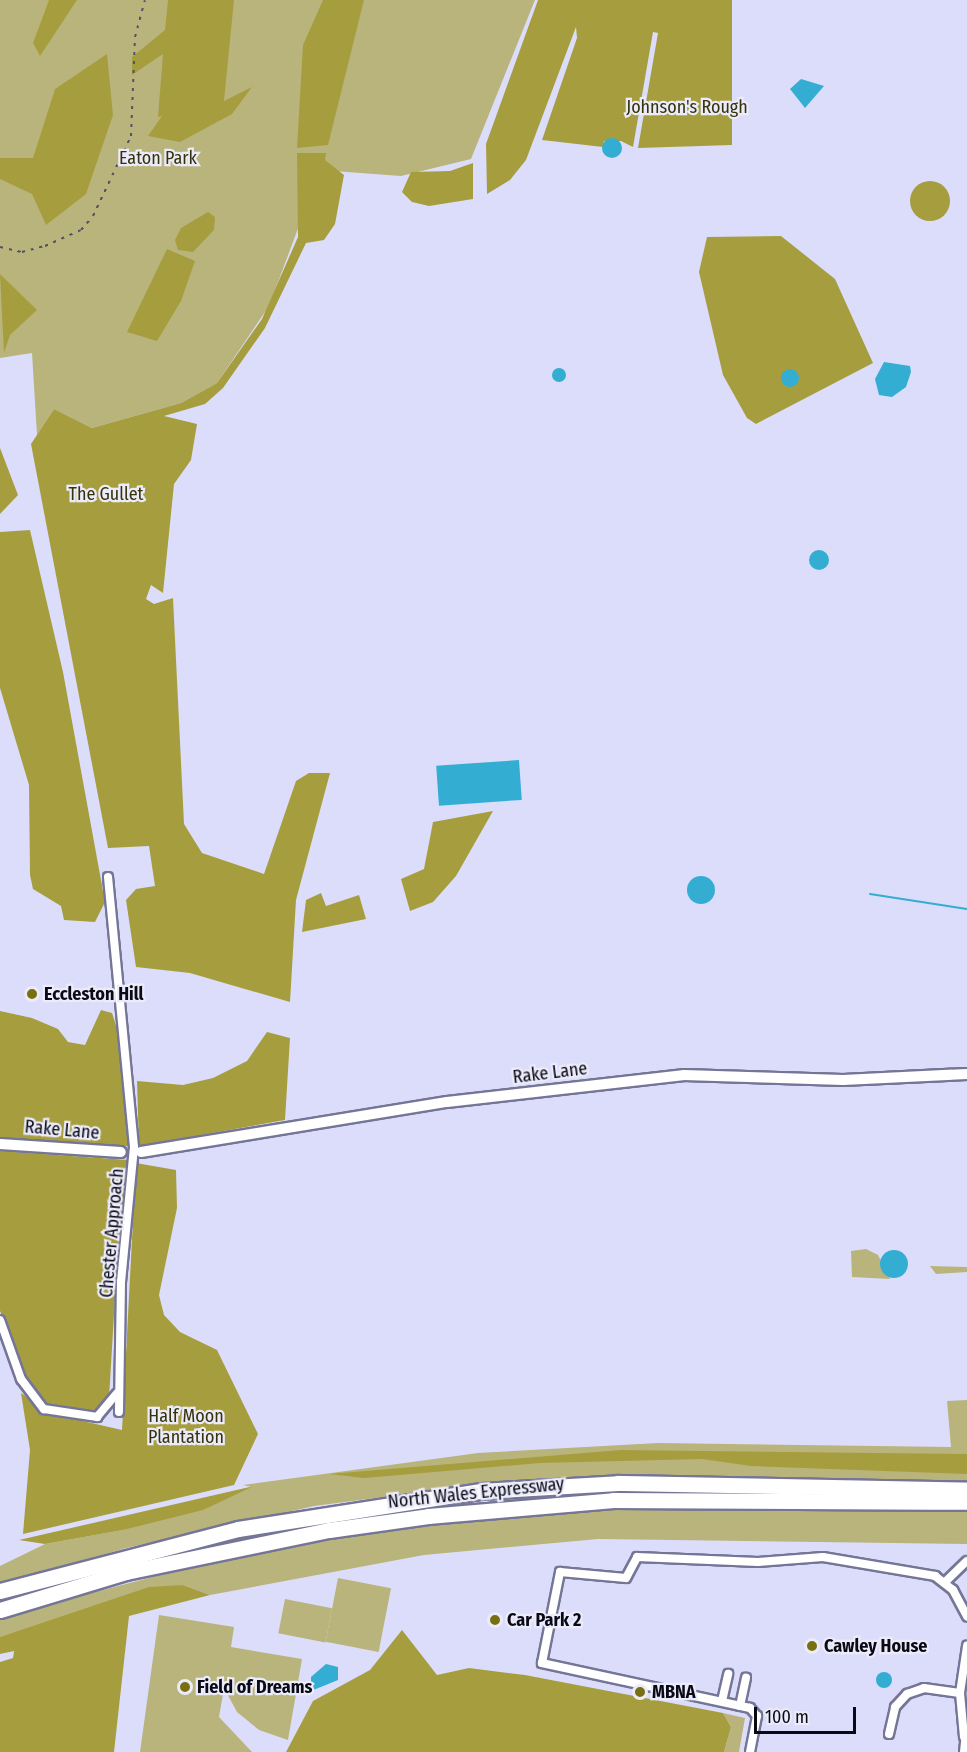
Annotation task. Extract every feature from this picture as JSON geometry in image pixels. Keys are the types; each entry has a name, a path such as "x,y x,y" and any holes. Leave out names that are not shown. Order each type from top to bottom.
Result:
{"highway":[{"name":"North Wales Expressway","path":"0,1591 238,1529 481,1491 618,1483 967,1490"},
{"name":"North Wales Expressway","path":"0,1610 126,1572 329,1530 428,1516 613,1500 967,1502"}],"street":[{"name":"Chester Approach","path":"108,877 134,1148 121,1282 119,1412"},
{"name":"Rake Lane","path":"141,1152 447,1102 684,1075 853,1080 967,1074"},
{"name":"Rake Lane","path":"0,1144 121,1152"},
{"path":"0,1320 21,1379 44,1409 97,1417 105,1414 119,1388"},
{"path":"750,1752 757,1716 740,1706 542,1663 561,1572 626,1578 637,1557 758,1562 823,1557 926,1572 945,1582 967,1616"},
{"path":"945,1582 967,1561"},
{"path":"964,1744 960,1693 967,1646"},
{"path":"722,1701 728,1674"},
{"path":"740,1706 746,1678"},
{"path":"889,1734 896,1707 907,1694 924,1688 960,1693"},
{"path":"962,1703 967,1710"}],"green space":[{"name":"Eaton Park","path":"0,0 535,0 471,159 401,176 320,170 269,306 217,383 181,403 92,428 54,409 37,435 32,353 0,358"},
{"path":"49,0 77,0 40,56 33,43"},
{"path":"168,0 234,0 224,101 252,87 232,114 180,142 148,136 162,116 158,117 163,54 132,75 132,57 165,30"},
{"path":"323,0 364,0 328,145 297,148 303,45"},
{"name":"Johnson's Rough","path":"538,0 732,0 732,145 638,148 658,33 653,32 633,147 621,141 604,141 603,147 542,140 577,38 576,27 526,160 510,180 487,194 486,144"},
{"path":"107,54 113,115 86,194 46,225 32,194 0,179 0,158 33,158 55,89"},
{"name":"The Gullet","path":"297,153 326,153 325,160 344,175 335,224 324,240 306,243 265,328 223,388 205,404 164,416 197,424 191,460 174,484 163,593 151,585 146,599 154,604 173,598 184,824 202,853 264,874 296,781 309,773 330,773 296,900 290,1002 190,973 136,967 126,900 136,889 155,886 149,846 108,848 31,444 54,409 92,428 181,403 217,383 262,319 298,237"},
{"path":"473,163 473,199 429,206 412,202 402,192 411,172 450,171"},
{"path":"930,181 938,182 944,187 949,193 949,209 944,215 938,220 930,221 922,220 916,215 911,209 910,201 911,193 916,187 922,182"},
{"path":"208,212 215,217 214,230 193,252 178,250 175,240 181,228"},
{"path":"781,236 835,279 873,363 756,424 747,418 723,375 699,272 707,237"},
{"path":"167,249 195,261 181,301 157,341 127,332"},
{"path":"0,274 37,310 10,335 4,353"},
{"path":"0,448 18,495 0,514"},
{"path":"30,530 63,672 105,902 95,922 64,920 61,906 33,889 30,875 29,785 0,688 0,532"},
{"path":"493,811 456,876 433,902 410,911 401,879 424,869 433,822"},
{"path":"321,893 326,906 359,895 366,919 302,932 306,900"},
{"path":"101,1010 112,1013 126,1055 130,1146 0,1139 0,1011 32,1018 58,1029 68,1042 85,1045"},
{"path":"267,1032 290,1038 285,1120 139,1146 137,1081 183,1085 213,1078 247,1061"},
{"path":"0,1151 129,1160 119,1231 108,1415 48,1406 30,1390 0,1311"},
{"name":"Half Moon Plantation","path":"136,1163 176,1170 177,1208 159,1295 164,1315 180,1332 217,1350 258,1434 234,1485 23,1534 30,1450 21,1393 52,1414 122,1430"},
{"path":"866,1249 878,1255 890,1279 852,1277 851,1251"},
{"path":"930,1266 967,1267 967,1272 936,1274"},
{"path":"967,1400 967,1482 738,1479 468,1486 314,1506 126,1548 0,1585 0,1566 45,1544 123,1530 252,1487 243,1485 478,1453 658,1443 951,1447 947,1401"},
{"path":"621,1450 967,1454 967,1474 751,1466 702,1459 540,1463 364,1478 329,1474"},
{"path":"254,1486 203,1510 123,1530 45,1544 19,1540"},
{"path":"674,1507 967,1511 967,1544 598,1539 424,1555 210,1595 183,1585 0,1637 0,1617 248,1552 411,1525 535,1512"},
{"path":"338,1578 391,1588 379,1652 326,1642"},
{"path":"183,1585 210,1595 129,1616 114,1752 0,1752 0,1662 13,1658 14,1651 0,1654 0,1637 149,1587"},
{"path":"285,1599 332,1608 325,1643 278,1633"},
{"path":"159,1615 234,1627 231,1647 302,1659 288,1740 259,1730 237,1712 224,1688 219,1717 252,1752 140,1752"},
{"path":"402,1630 437,1675 469,1668 525,1675 723,1713 731,1727 724,1752 286,1752 313,1701 370,1670"},
{"path":"723,1713 745,1718 739,1752 724,1752 731,1727"}],"water":[{"path":"801,79 824,86 805,108 790,89"},
{"path":"608,138 616,138 622,144 622,152 616,158 608,158 602,152 602,144"},
{"path":"884,362 910,366 911,372 906,387 892,397 879,395 875,379"},
{"path":"556,368 562,368 566,375 562,382 556,382 552,378 552,372"},
{"path":"790,369 796,372 799,378 796,384 790,387 784,384 781,378 784,372"},
{"path":"819,550 826,553 829,560 826,567 819,570 812,567 809,560 812,553"},
{"path":"519,760 522,800 439,806 436,766"},
{"path":"701,876 711,880 715,890 711,900 701,904 691,900 687,890 691,880"},
{"path":"894,1250 904,1254 908,1264 904,1274 894,1278 884,1274 880,1264 884,1254"},
{"path":"326,1664 338,1667 338,1680 311,1691 311,1677"},
{"path":"884,1672 890,1674 892,1680 890,1686 884,1688 878,1686 876,1680 878,1674"}],"waterway":[{"path":"870,894 967,909"}],"railway":[{"path":"0,247 22,252 45,246 81,230 93,216 131,136 135,37 145,0"}],"place":[{"name":"Eccleston Hill","path":"32,994"},
{"name":"Car Park 2","path":"495,1620"},
{"name":"Cawley House","path":"812,1646"},
{"name":"Field of Dreams","path":"185,1687"},
{"name":"MBNA","path":"640,1692"}]}
